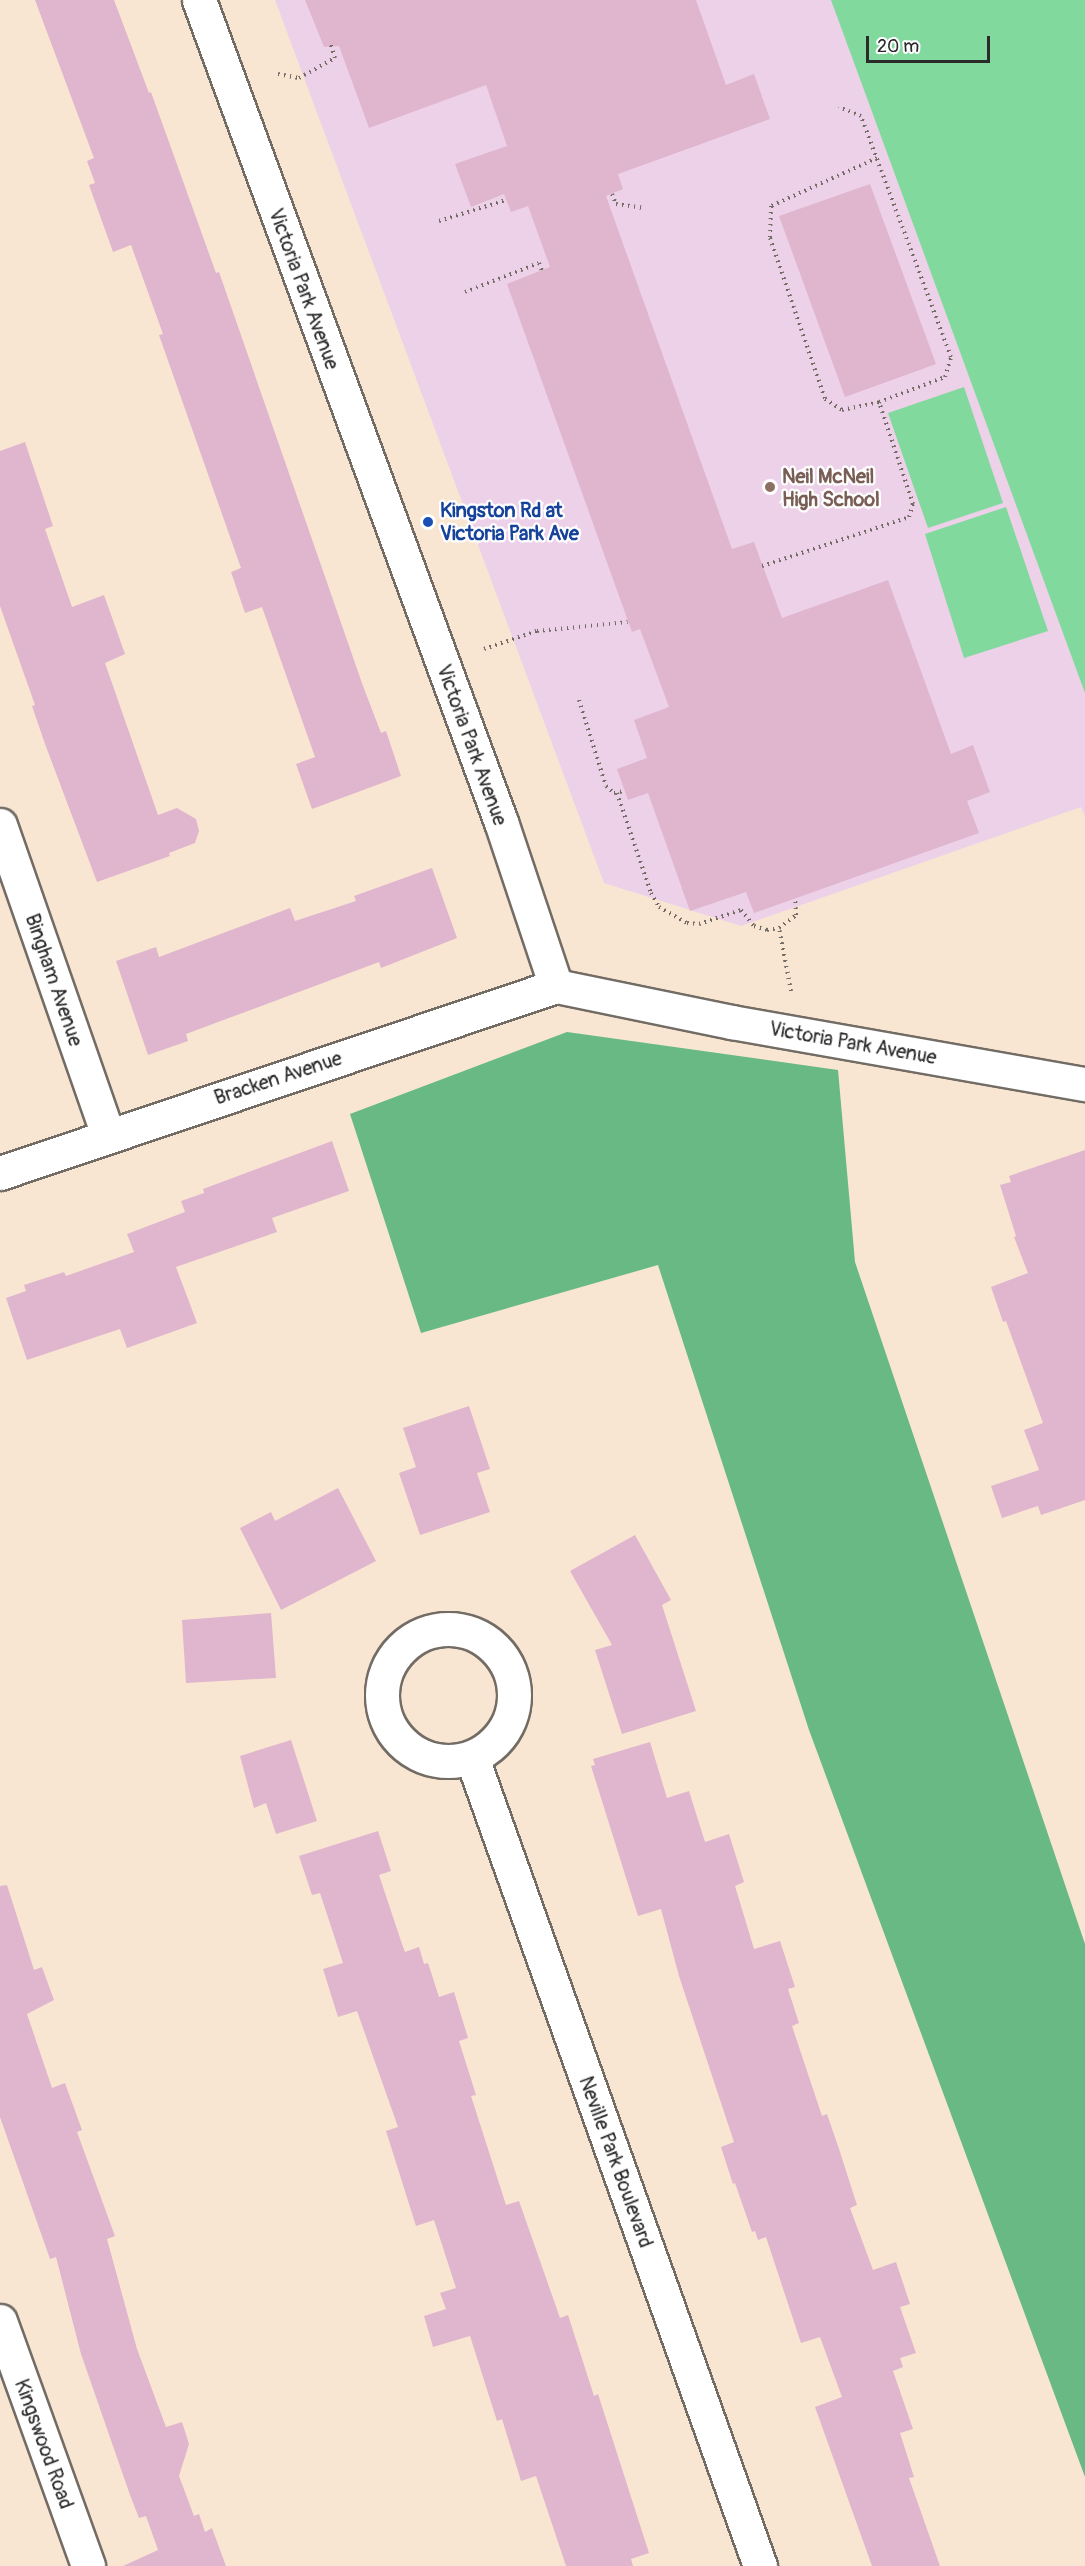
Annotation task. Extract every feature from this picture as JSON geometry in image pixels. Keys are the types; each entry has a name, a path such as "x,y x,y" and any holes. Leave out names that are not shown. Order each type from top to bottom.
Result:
{"street":[{"name":"Victoria Park Avenue","path":"199,0 501,822 556,987 732,1022 1085,1083"},
{"name":"Bingham Avenue","path":"0,825 108,1135"},
{"name":"Bracken Avenue","path":"0,1173 556,987"},
{"path":"440,1628 472,1632 499,1650 514,1679 514,1712 499,1740 472,1758 440,1762 410,1750 388,1726 381,1695 389,1664 410,1640 440,1628"},
{"name":"Neville Park Boulevard","path":"472,1758 760,2566"},
{"name":"Kingswood Road","path":"0,2321 88,2566"}],"path":[{"path":"278,74 299,78 335,58 330,43"},
{"path":"839,107 861,116 951,357 945,376 879,402 842,410 825,399 770,238 771,206 876,158"},
{"path":"612,194 616,204 646,208"},
{"path":"439,221 506,200"},
{"path":"465,292 539,263 542,271"},
{"path":"762,566 909,517 913,504 879,402"},
{"path":"484,649 537,631 628,622"},
{"path":"579,700 606,786 614,794 624,791"},
{"path":"617,793 651,893 659,907 687,923 699,924 741,910 754,926 767,930 779,928 796,915 795,898"},
{"path":"779,928 791,991"}],"shaded area":[{"name":"Neil McNeil High School","path":"275,0 1085,0 1085,817 1081,807 741,926 604,883"}],"green space":[{"path":"831,0 1085,0 1085,693"},
{"path":"964,387 1003,503 928,528 888,413"},
{"path":"1006,507 1048,631 964,658 925,534"},
{"path":"567,1032 838,1070 855,1262 1085,1944 1085,2477 809,1730 658,1265 421,1333 350,1114"}],"building":[{"path":"35,0 114,0 149,93 151,92 216,273 219,272 363,686 381,733 386,731 401,776 312,809 296,764 315,757 262,607 245,613 231,572 241,568 159,335 163,334 131,245 113,252 89,185 95,183 87,161 94,158"},
{"path":"305,0 696,0 726,85 754,74 770,119 618,174 623,189 606,196 732,549 754,542 782,618 888,580 951,754 973,745 990,792 967,801 979,833 754,913 746,892 690,911 648,793 628,800 617,769 647,758 634,720 669,707 640,629 632,632 507,284 550,267 528,206 511,212 504,194 471,207 455,164 507,146 486,85 369,128 339,46 324,47"},
{"path":"870,184 936,364 845,397 779,216"},
{"path":"25,442 53,526 45,529 72,607 104,595 125,654 105,663 158,815 177,808 196,819 199,831 195,843 169,853 170,856 97,882 45,744 32,706 35,705 0,606 0,451"},
{"path":"432,868 457,938 381,968 379,962 186,1034 188,1041 148,1055 116,961 156,947 159,957 290,908 295,921 356,901 354,896"},
{"path":"332,1141 349,1191 272,1218 277,1232 176,1267 197,1323 127,1348 120,1329 27,1360 6,1298 26,1291 24,1285 64,1272 66,1276 134,1252 127,1234 185,1212 181,1201 204,1193 203,1189"},
{"path":"1085,1150 1085,1500 1041,1515 1038,1506 1002,1518 991,1486 1039,1470 1024,1430 1043,1423 1006,1321 1003,1322 991,1287 1028,1273 1014,1237 1016,1236 1000,1185 1011,1182 1009,1176"},
{"path":"469,1406 490,1469 477,1473 490,1512 420,1535 399,1473 416,1467 403,1428"},
{"path":"338,1488 376,1561 281,1610 240,1528 271,1512 275,1521"},
{"path":"635,1535 671,1600 662,1605 696,1711 622,1734 595,1650 612,1645 570,1571"},
{"path":"271,1613 276,1678 186,1683 182,1620"},
{"path":"291,1740 317,1821 276,1834 266,1803 254,1808 240,1756"},
{"path":"650,1742 667,1798 689,1791 705,1842 729,1834 744,1882 735,1886 754,1949 780,1941 795,1987 788,1989 799,2023 792,2026 822,2116 827,2114 857,2205 850,2208 873,2270 896,2262 910,2304 900,2307 916,2353 900,2358 903,2367 893,2371 913,2429 900,2433 914,2477 909,2478 940,2566 872,2566 815,2407 842,2397 820,2337 801,2343 766,2237 758,2240 755,2231 752,2232 735,2183 733,2184 721,2147 734,2142 679,1976 661,1909 638,1916 591,1766 595,1765 593,1759"},
{"path":"378,1831 391,1871 379,1875 405,1952 419,1947 424,1964 428,1963 439,1997 454,1992 468,2038 459,2041 476,2095 471,2096 506,2205 519,2201 560,2318 568,2315 594,2396 598,2394 649,2553 631,2559 633,2566 566,2566 536,2476 521,2481 502,2419 497,2421 470,2336 433,2347 424,2316 446,2309 440,2293 456,2288 434,2220 416,2226 386,2131 398,2127 357,2011 338,2017 323,1969 343,1963 320,1893 312,1895 299,1856"},
{"path":"7,1885 34,1970 42,1967 54,2000 27,2014 52,2088 65,2083 82,2130 77,2132 115,2236 107,2239 137,2349 166,2427 182,2422 189,2444 179,2476 194,2516 199,2514 205,2532 212,2528 226,2566 123,2566 158,2550 146,2516 139,2518 130,2495 81,2354 56,2257 50,2259 0,2117 0,1886"}],"place":[{"name":"Neil McNeil High School","path":"770,487"},
{"name":"Kingston Rd at Victoria Park Ave","path":"428,522"}]}
